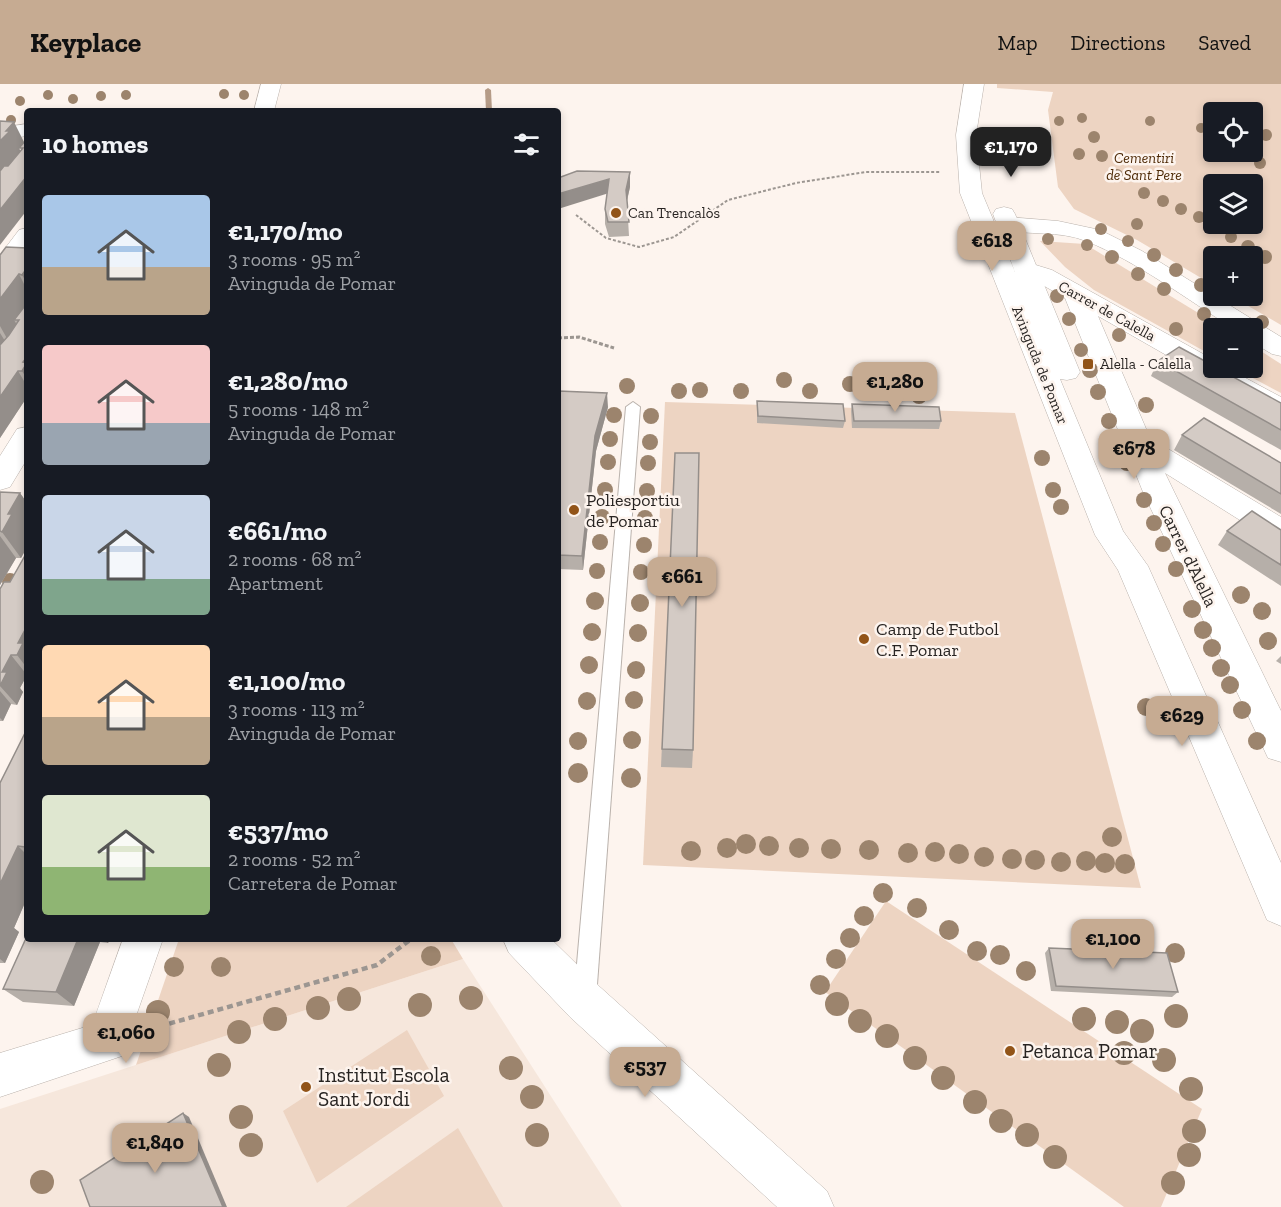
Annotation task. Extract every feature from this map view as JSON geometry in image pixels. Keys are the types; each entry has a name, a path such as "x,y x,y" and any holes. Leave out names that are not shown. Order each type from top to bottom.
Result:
{"street":[{"path":"265,108 271,84"},
{"path":"956,84 971,106"},
{"name":"Avinguda de Pomar","path":"974,84 966,135 985,183 1008,224 1130,534 1132,566"},
{"path":"983,84 981,115 985,136"},
{"name":"Avinguda de Pomar","path":"985,183 985,136 992,84"},
{"path":"0,134 24,130"},
{"path":"985,183 989,209 1008,224 1076,230 1101,239 1134,256 1233,318"},
{"name":"Avinguda de Pomar","path":"985,183 971,193 1027,334 1110,535 1132,566 1281,907"},
{"path":"1008,224 1001,238 1032,312 1027,334"},
{"path":"0,271 24,239"},
{"name":"Carrer de Calella","path":"1026,269 1043,275 1281,409"},
{"name":"Carrer d'Alella","path":"1076,294 1158,492 1281,747"},
{"path":"1263,337 1281,348"},
{"path":"0,480 24,441"},
{"path":"1137,443 1281,531"},
{"path":"1241,665 1281,693"},
{"path":"0,1075 107,1041 142,942"},
{"path":"527,942 585,1002 811,1207"}],"lane":[{"path":"585,1002 633,407"}],"path":[{"path":"576,215 606,238 639,247 674,237 728,200 796,183 866,172 985,183"},
{"path":"561,337 595,340 614,348"},
{"path":"107,1041 377,964 407,942"}],"shaded area":[{"name":"Institut Escola Sant Jordi","path":"463,959 622,1207 0,1207 0,1109"}],"green space":[{"name":"Cementiri de Sant Pere","path":"997,84 1281,84 1281,325 1248,306 1263,306 1263,246 1203,246 1203,279 1137,240 1074,209 1058,187 1048,110 1053,92 997,88"},
{"path":"1040,241 1085,244 1207,318 1203,318 1203,350 1094,290 1065,267"},
{"path":"1263,352 1281,364 1281,393 1253,378 1263,378"},
{"name":"Camp de Futbol C.F. Pomar","path":"665,402 1015,413 1141,888 643,865"},
{"name":"Petanca Pomar","path":"886,901 1202,1109 1161,1207 1124,1207 825,992"},
{"path":"178,942 453,942 463,959 136,1065"},
{"path":"407,1030 444,1096 317,1183 283,1111"},
{"path":"458,1128 503,1207 346,1207"}],"building":[{"path":"0,121 14,122 6,131 10,131 0,141"},
{"path":"24,142 24,180 0,210 0,171 4,166 8,166 23,148 19,148"},
{"path":"577,171 630,172 626,190 629,222 608,222 605,209 609,179 561,193 561,177"},
{"path":"6,247 24,248 24,272 22,275 19,274 0,299 0,255"},
{"path":"24,307 24,368 22,371 18,371 0,397 0,345 19,320 14,320"},
{"path":"1179,347 1203,360 1203,378 1235,378 1281,403 1281,430 1158,361"},
{"name":"Poliesportiu de Pomar","path":"561,391 607,393 595,436 582,556 561,555"},
{"path":"757,401 843,404 845,421 758,416"},
{"path":"852,404 939,407 941,421 854,421"},
{"path":"1204,418 1281,463 1281,494 1182,435"},
{"path":"675,453 699,453 693,750 662,749"},
{"path":"0,492 20,493 8,514 12,514 2,532 0,531"},
{"path":"1252,511 1281,530 1281,565 1227,531"},
{"path":"24,557 24,632 18,643 23,643 17,655 11,655 2,672 7,672 0,686 0,589 4,582 10,582"},
{"path":"24,735 24,847 18,846 0,884 0,783"},
{"path":"24,942 77,942 56,992 3,989"},
{"path":"1049,948 1167,953 1178,992 1056,986"},
{"path":"183,1113 223,1207 90,1207 80,1180"}],"waterway":[{"path":"488,90 489,108"}],"place":[{"name":"Can Trencalòs","path":"616,213"},
{"name":"Alella - Calella","path":"1088,364"},
{"name":"Poliesportiu de Pomar","path":"574,510"},
{"name":"Camp de Futbol C.F. Pomar","path":"864,639"},
{"name":"Petanca Pomar","path":"1010,1051"},
{"name":"Institut Escola Sant Jordi","path":"306,1087"}]}
